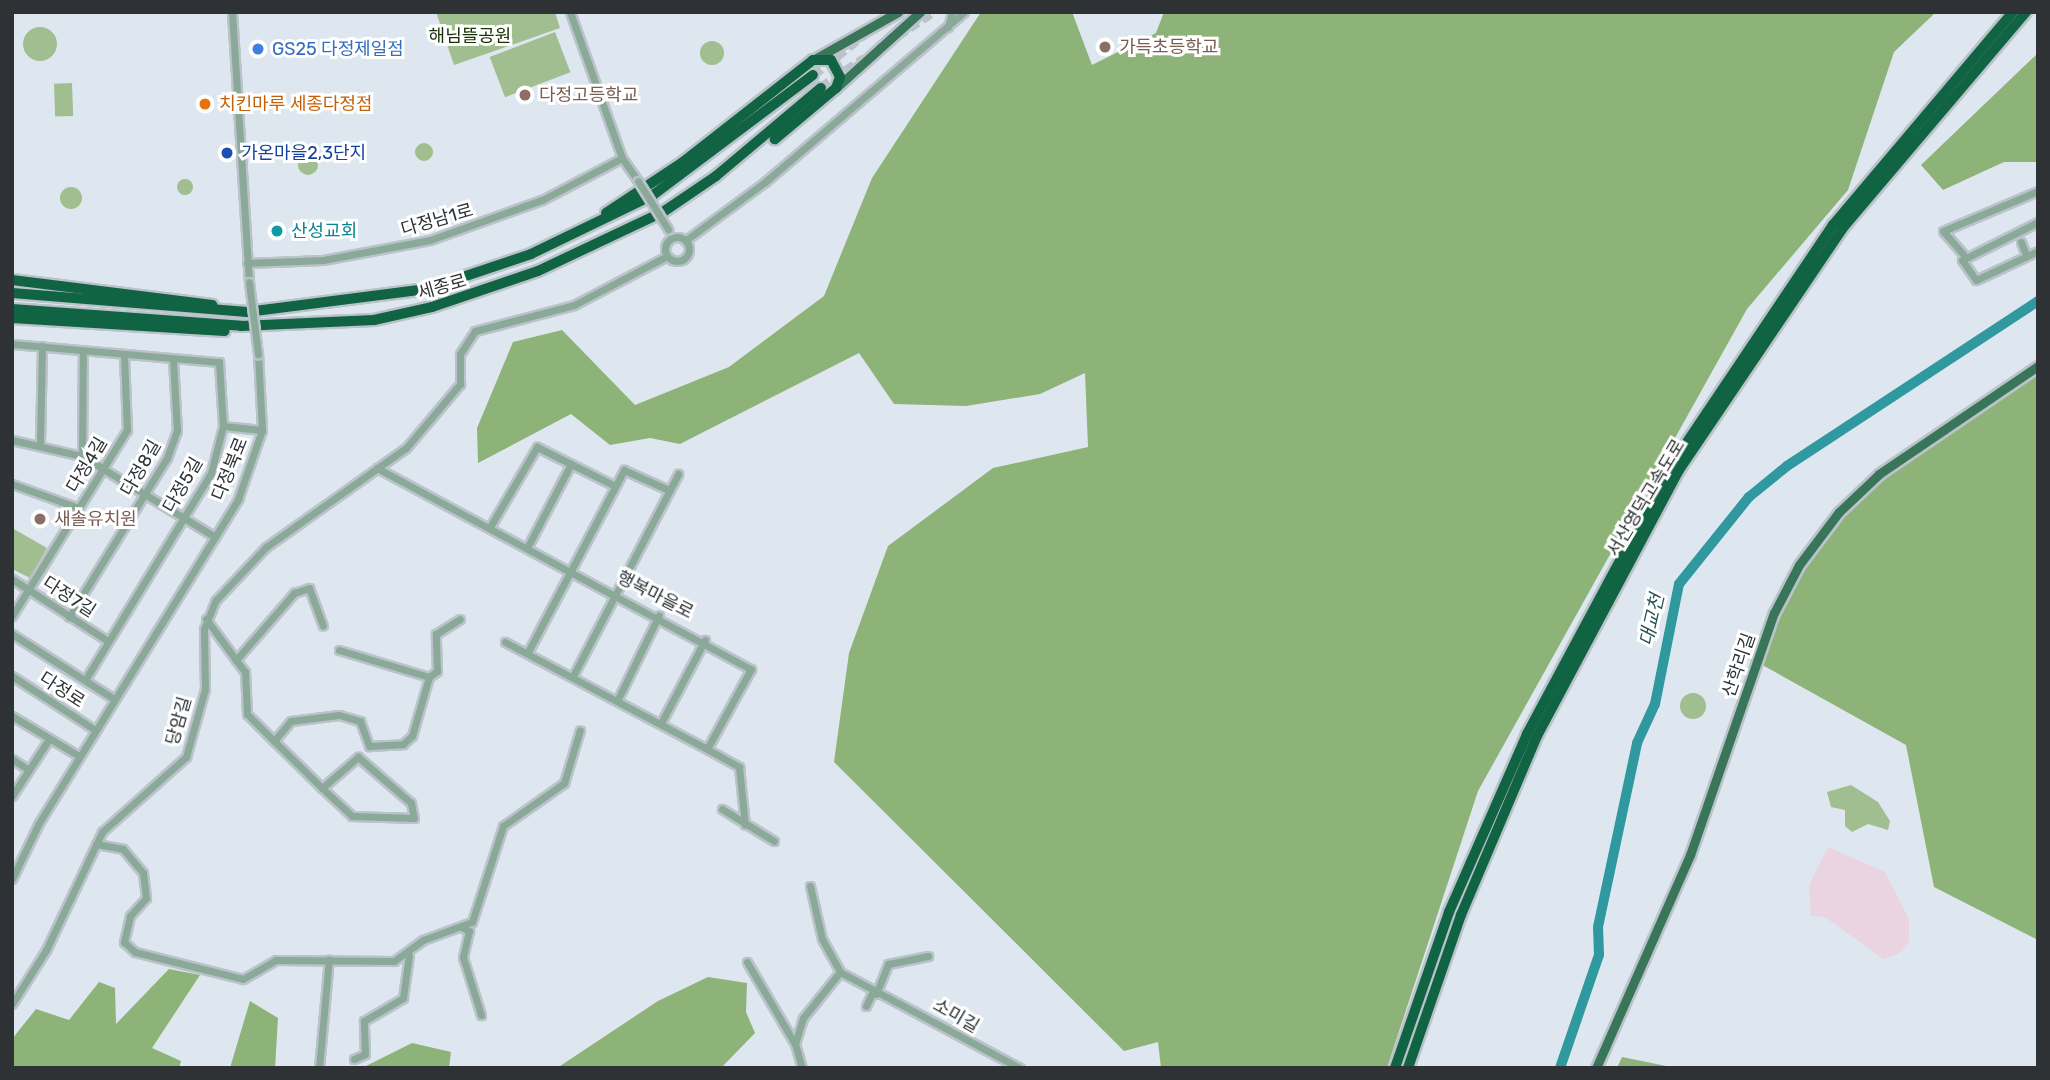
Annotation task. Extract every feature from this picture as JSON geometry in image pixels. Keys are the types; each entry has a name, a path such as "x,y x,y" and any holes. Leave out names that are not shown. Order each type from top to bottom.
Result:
{"highway":[{"name":"서산영덕고속도로","path":"1395,1068 1449,912 1527,734 1671,466 1833,225 1917,117 2013,12"},
{"name":"서산영덕고속도로","path":"1408,1068 1461,915 1537,736 1679,470 1842,229 2026,12"},
{"path":"538,271 607,248 668,214 836,88 840,76 831,60 813,60 683,162 561,241"},
{"name":"세종로","path":"12,293 247,312 427,289 561,241 653,195 813,75"},
{"name":"세종로","path":"12,309 241,326 315,324 432,307 538,271 663,212 755,146 821,88"},
{"path":"12,280 247,312"},
{"path":"12,318 223,331 315,324"}],"main road":[{"path":"813,60 898,12"},
{"path":"836,88 920,12"},
{"name":"산학리길","path":"1596,1068 1690,855 1774,613 1799,565 1839,512 1879,474 2038,366"}],"street":[{"name":"다정북로","path":"12,879 16,858 238,499 262,430 258,354 247,263 232,12"},
{"path":"570,12 622,158 672,238 667,256"},
{"path":"945,31 952,12"},
{"path":"672,238 685,240 945,31 962,12"},
{"name":"다정남1로","path":"247,263 333,259 430,240 542,200 622,158"},
{"path":"2038,191 1943,231 1963,254 1963,267 1976,280 2038,251"},
{"path":"1963,254 2038,222"},
{"path":"354,756 411,803 414,818 366,821 322,788 247,714 244,672 206,619 266,547 377,468 448,403 460,384 464,342 475,331 574,305 667,256 686,258 685,240"},
{"path":"2021,242 2026,255"},
{"name":"다정5길","path":"12,344 219,362 223,426 211,473 85,680"},
{"path":"40,443 42,346"},
{"path":"82,456 83,351"},
{"name":"다정4길","path":"12,616 103,470 129,421 124,354"},
{"name":"다정8길","path":"69,617 175,439 173,359"},
{"path":"223,426 262,430"},
{"path":"12,440 40,443 82,456 182,520 215,537"},
{"path":"490,527 530,450 537,447 615,486"},
{"path":"527,548 571,464"},
{"name":"행복마을로","path":"377,468 659,615 751,668 707,749"},
{"path":"528,652 624,470 669,490"},
{"path":"573,676 678,474"},
{"path":"12,484 79,508"},
{"name":"다정7길","path":"12,579 108,641"},
{"path":"236,660 295,593 309,588 323,626"},
{"path":"618,699 659,615"},
{"name":"당암길","path":"12,1004 47,950 95,844 186,757 208,671 206,619"},
{"path":"322,788 354,756 369,746 403,744 412,736 429,677 437,671 436,634 460,619"},
{"path":"12,634 114,699"},
{"path":"661,723 705,640"},
{"path":"505,642 618,699 739,767 745,825"},
{"path":"339,650 429,677"},
{"name":"다정로","path":"12,676 95,730"},
{"path":"274,741 291,721 339,715 360,721 369,746"},
{"path":"12,716 79,756"},
{"path":"95,844 123,849 143,873 146,898 130,916 124,942 135,952 243,979 269,961 329,959 380,963 409,955 423,940 463,928 475,915 503,825 564,783 580,730"},
{"path":"12,796 48,739"},
{"path":"12,759 29,770"},
{"path":"722,808 774,841"},
{"name":"소미길","path":"810,886 822,939 840,972 874,993 1020,1068"},
{"path":"463,928 470,932 463,957 481,1015"},
{"path":"354,1059 365,1054 364,1021 404,998 409,955"},
{"path":"866,1006 888,964 929,956"},
{"path":"318,1068 329,959"},
{"path":"747,962 795,1044 802,1068"},
{"path":"795,1044 803,1018 840,972"}],"shaded area":[{"path":"1828,847 1885,872 1909,919 1909,943 1897,955 1883,959 1825,917 1811,916 1809,885"}],"green space":[{"name":"해님뜰공원","path":"436,12 555,12 560,28 454,65"},
{"path":"981,12 1072,12 1092,65 1156,33 1164,12 1936,12 1894,52 1848,190 1747,309 1478,791 1387,1068 1161,1068 1158,1042 1124,1051 834,762 849,653 888,546 993,468 1088,447 1085,373 1040,394 966,406 894,404 859,353 680,444 650,438 610,445 571,414 478,463 477,428 513,342 562,330 635,405 729,367 824,296 872,178"},
{"path":"40,27 52,32 57,44 52,56 40,61 28,56 23,44 28,32"},
{"path":"555,32 570,72 505,97 490,57"},
{"path":"712,41 723,48 724,53 717,64 712,65 701,58 700,53 707,42"},
{"path":"2038,53 2038,162 2004,162 1943,190 1921,165"},
{"path":"72,83 73,116 55,117 54,84"},
{"path":"424,143 430,146 433,152 430,158 424,161 418,158 415,152 418,146"},
{"path":"308,155 315,158 318,165 315,172 308,175 301,172 298,165 301,158"},
{"path":"182,179 188,179 193,187 191,193 182,195 177,190 177,184"},
{"path":"67,187 75,187 82,194 82,202 75,209 67,209 60,202 60,194"},
{"path":"2038,367 2038,940 1934,887 1906,745 1757,662 1817,539 1879,474"},
{"path":"12,528 47,548 30,578 12,569"},
{"path":"1693,693 1702,697 1706,706 1702,715 1693,719 1684,715 1680,706 1684,697"},
{"path":"1851,785 1878,802 1890,821 1888,830 1868,824 1852,832 1845,826 1845,810 1831,807 1827,792"},
{"path":"169,969 200,975 152,1048 181,1061 179,1068 12,1068 12,1039 36,1009 69,1020 99,982 115,988 116,1024"},
{"path":"708,977 747,983 746,1012 755,1033 721,1068 557,1068 658,1001"},
{"path":"250,1001 278,1018 275,1068 230,1068"},
{"path":"412,1043 451,1052 449,1068 362,1068"},
{"path":"1622,1057 1676,1068 1617,1068"}],"waterway":[{"name":"대교천","path":"1560,1068 1599,955 1598,927 1637,743 1655,704 1679,584 1749,497 1787,466 2038,301"}],"tunnel":[{"path":"897,36 933,12"},
{"path":"813,75 867,32"},
{"path":"821,88 864,59"}],"place":[{"name":"가득초등학교","path":"1105,47"},
{"name":"GS25 다정제일점","path":"258,49"},
{"name":"다정고등학교","path":"525,95"},
{"name":"치킨마루 세종다정점","path":"205,104"},
{"name":"가온마을2,3단지","path":"227,153"},
{"name":"산성교회","path":"277,231"},
{"name":"새솔유치원","path":"40,519"}]}
